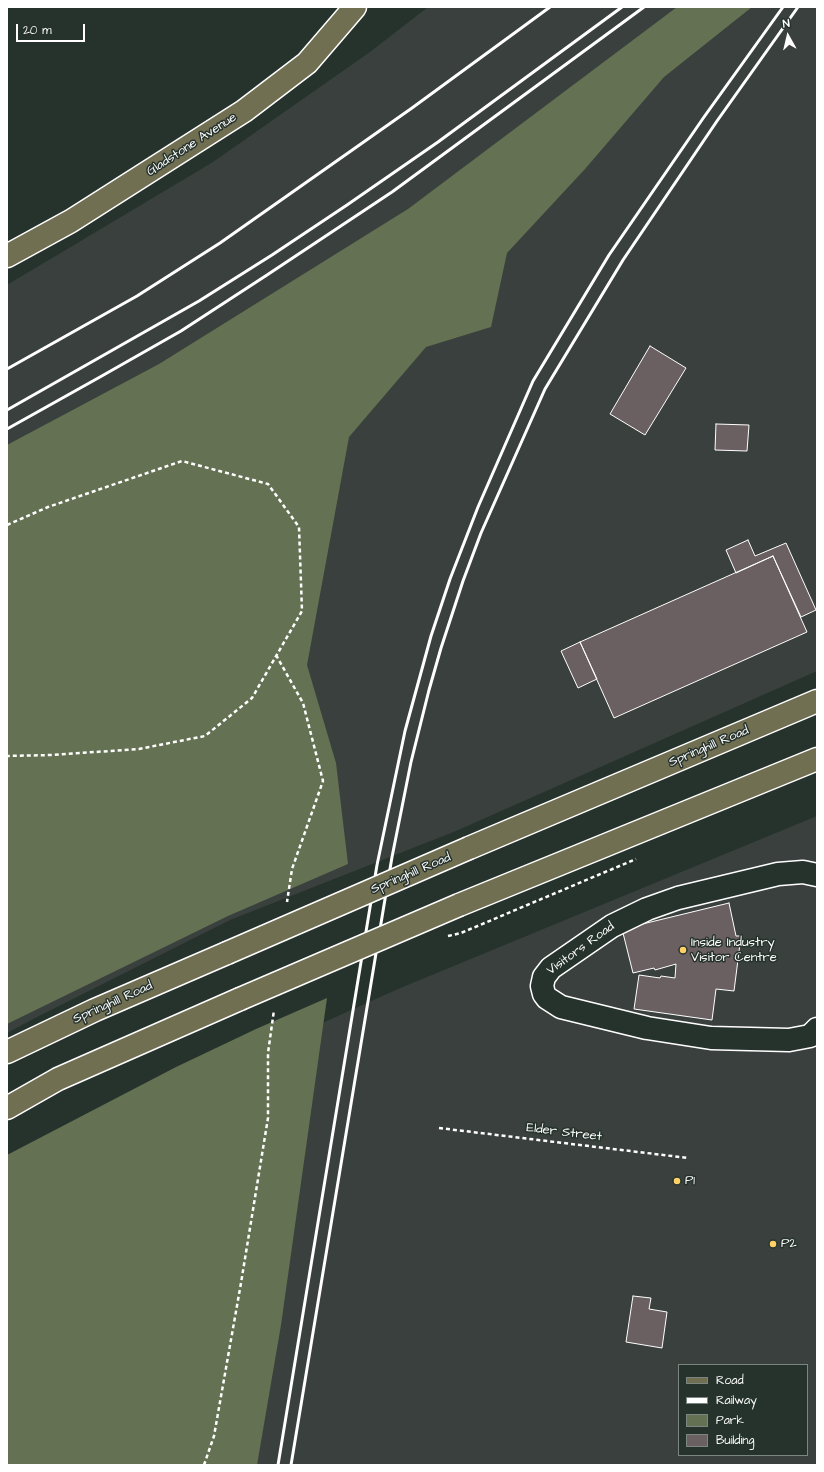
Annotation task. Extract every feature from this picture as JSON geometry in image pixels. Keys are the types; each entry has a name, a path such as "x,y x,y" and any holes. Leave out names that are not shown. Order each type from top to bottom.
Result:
{"main road":[{"name":"Gladstone Avenue","path":"7,256 71,221 244,111 307,63 355,7"},
{"name":"Springhill Road","path":"7,1052 95,1010 469,848 817,701"},
{"path":"7,1108 58,1079 240,999 459,905 817,759"}],"lane":[{"name":"Visitors Road","path":"817,875 803,872 778,874 678,898 647,909 612,926 551,968 544,976 542,986 544,994 547,998 561,1007 647,1028 711,1038 789,1040 807,1037 817,1029"}],"path":[{"path":"7,525 48,507 182,461 268,484 299,527 302,610 252,698 205,736 138,749 50,755 7,756"},
{"path":"276,656 303,704 323,781 292,869 287,908"},
{"path":"441,938 462,933 638,859"},
{"path":"204,1465 214,1436 268,1118 268,1053 274,1007"},
{"name":"Elder Street","path":"439,1128 688,1158"}],"shaded area":[{"path":"428,7 817,7 817,671 456,831 230,920 7,1033 7,285 213,162 370,52"},
{"path":"817,816 817,1465 7,1465 7,1165 398,989"}],"green space":[{"path":"677,7 752,7 664,77 585,169 507,253 491,327 426,347 349,437 307,665 336,763 348,864 228,916 7,1024 7,445 159,364 408,209"},
{"path":"327,998 281,1325 257,1465 7,1465 7,1155 176,1067 256,1029"}],"building":[{"path":"650,346 686,368 645,435 610,414"},
{"path":"716,424 749,425 747,451 715,450"},
{"path":"748,540 755,556 786,543 816,610 801,617 773,556 736,573 726,550"},
{"path":"773,556 807,632 614,718 580,642"},
{"path":"580,642 597,679 578,688 561,651"},
{"name":"Inside Industry Visitor Centre","path":"729,903 736,936 741,936 734,991 716,989 712,1020 634,1009 639,975 660,978 661,976 675,978 676,964 655,970 654,968 633,973 622,929"},
{"path":"633,1296 651,1298 649,1309 667,1312 662,1348 626,1342"}],"railway":[{"path":"7,369 137,296 220,243 412,108 550,7"},
{"path":"7,410 199,301 272,255 438,142 622,7"},
{"path":"7,429 181,331 267,275 392,192 644,7"},
{"path":"278,1465 377,865 405,731 431,636 450,579 478,507 533,381 609,255 704,117 783,7"},
{"path":"291,1465 392,857 411,762 429,690 463,581 481,533 545,389 623,260 717,121 798,7"}],"place":[{"name":"Inside Industry Visitor Centre","path":"683,950"},
{"name":"P1","path":"677,1181"},
{"name":"P2","path":"773,1244"}]}
